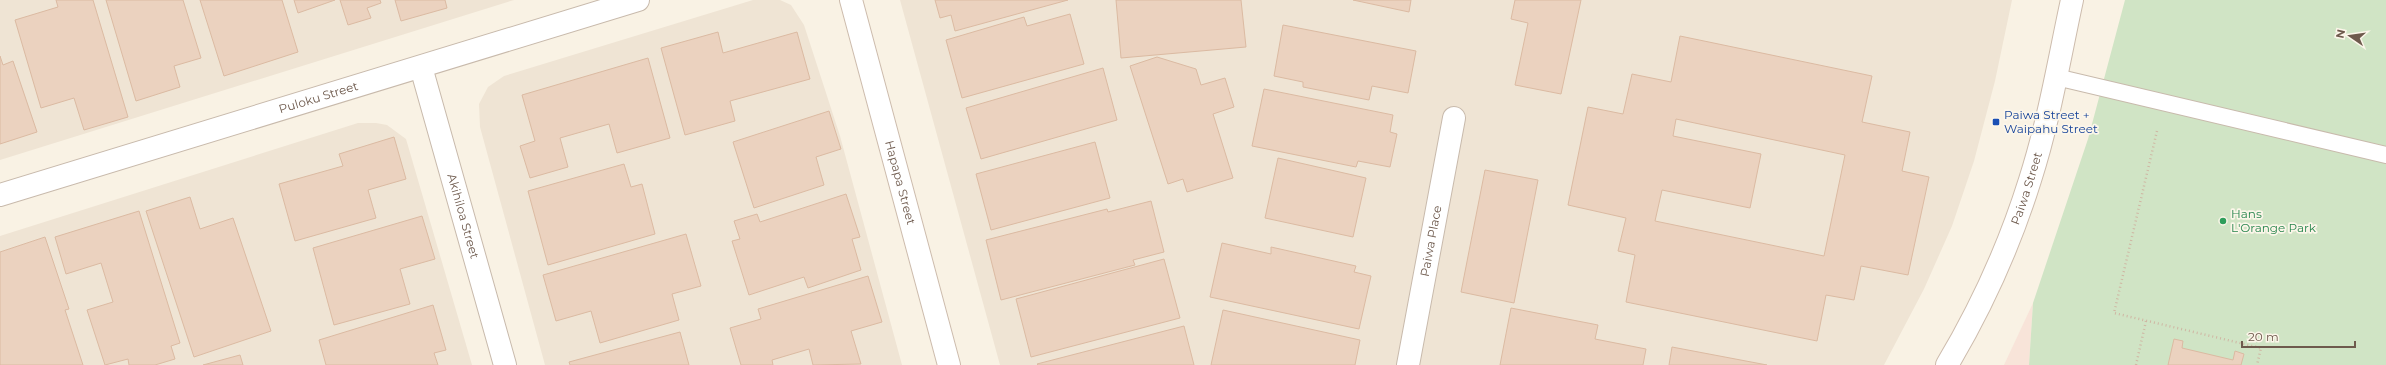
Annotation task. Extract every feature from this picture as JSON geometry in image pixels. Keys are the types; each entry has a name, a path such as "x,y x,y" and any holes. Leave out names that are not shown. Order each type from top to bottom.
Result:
{"street":[{"name":"Puloku Street","path":"0,195 638,0"},
{"name":"Hapapa Street","path":"851,0 949,365"},
{"name":"Paiwa Street","path":"1947,365 1964,336 2009,240 2030,179 2056,77 2072,0"},
{"name":"Akihiloa Street","path":"421,67 505,365"},
{"name":"Paiwa Place","path":"1408,365 1454,118"}],"lane":[{"path":"2056,77 2386,155"}],"path":[{"path":"2151,129 2158,131 2114,313 2261,348 2257,365"},
{"path":"2136,365 2146,321"}],"shaded area":[{"path":"0,0 514,0 0,160"},
{"path":"753,0 780,0 791,5 804,25 840,136 902,365 545,365 480,127 479,104 488,87 504,76"},
{"path":"900,0 2012,0 1995,81 1974,161 1952,226 1924,289 1884,365 1000,365"},
{"path":"358,123 376,123 387,125 406,139 472,365 0,365 0,236"},
{"path":"2033,303 2029,365 2004,365"}],"green space":[{"name":"Hans L'Orange Park","path":"2125,0 2386,0 2386,365 2029,365 2033,303 2088,139"}],"building":[{"path":"56,0 93,0 128,117 84,130 74,98 41,108 15,20 58,7"},
{"path":"106,0 183,0 201,58 174,66 180,87 136,101"},
{"path":"200,0 282,0 298,52 224,76"},
{"path":"294,0 335,0 298,13"},
{"path":"340,0 380,0 381,3 367,8 371,18 348,25"},
{"path":"395,0 445,0 447,8 401,21"},
{"path":"935,0 1068,0 955,31 951,15 940,18"},
{"path":"1116,0 1241,0 1246,47 1121,58"},
{"path":"1353,0 1411,0 1409,12"},
{"path":"1515,0 1581,0 1561,94 1515,85 1528,23 1511,19"},
{"path":"1070,14 1084,64 962,98 946,40 1024,17 1027,26"},
{"path":"1283,25 1416,51 1408,93 1372,86 1369,100 1303,87 1303,82 1274,76"},
{"path":"718,32 723,53 797,32 810,79 730,101 735,121 685,135 661,48"},
{"path":"1680,36 1872,76 1862,122 1910,132 1902,171 1929,177 1908,275 1861,266 1854,300 1826,295 1817,341 1626,302 1635,255 1618,251 1626,218 1568,205 1588,107 1623,114 1632,74 1671,82","holes":["1676,119 1845,155 1824,256 1655,221 1662,190 1750,208 1761,154 1673,136"]},
{"path":"0,56 3,65 13,61 37,132 0,144"},
{"path":"1157,57 1196,69 1201,85 1225,78 1234,107 1213,114 1233,178 1187,192 1183,179 1168,184 1130,66"},
{"path":"648,58 670,138 617,153 609,124 560,138 568,167 530,178 520,146 535,141 522,95"},
{"path":"1103,68 1117,120 981,159 966,108"},
{"path":"1264,89 1393,115 1390,132 1397,134 1390,167 1358,161 1356,167 1252,146"},
{"path":"829,111 841,149 816,157 824,185 754,208 733,142"},
{"path":"394,137 406,179 368,190 376,218 295,241 279,184 343,166 339,154"},
{"path":"1095,142 1110,198 991,230 976,174"},
{"path":"1278,158 1366,178 1353,237 1265,218"},
{"path":"624,164 631,187 642,184 655,234 548,265 528,191"},
{"path":"1485,170 1538,180 1514,303 1461,292"},
{"path":"846,194 860,237 852,239 861,270 808,288 804,277 749,295 732,241 740,239 734,221 757,214 760,222"},
{"path":"190,197 200,229 233,218 271,331 194,357 146,211"},
{"path":"1151,201 1164,252 1133,260 1135,265 1001,300 986,240 1107,209 1108,212"},
{"path":"139,211 180,343 171,346 175,359 155,365 129,365 128,359 105,365 87,310 113,302 101,263 66,274 55,237"},
{"path":"422,216 435,259 400,269 410,304 334,325 313,248"},
{"path":"686,234 701,286 672,294 679,320 600,343 591,311 556,321 543,275"},
{"path":"45,237 69,309 65,310 83,365 0,365 0,252"},
{"path":"1222,243 1271,254 1271,247 1356,266 1354,272 1371,276 1359,329 1210,297"},
{"path":"1164,259 1180,318 1031,357 1016,299"},
{"path":"868,276 882,322 851,331 861,364 813,365 809,349 772,360 773,365 741,365 730,328 761,319 758,309"},
{"path":"433,305 446,350 434,353 438,365 326,365 319,340"},
{"path":"1511,308 1598,325 1595,339 1646,349 1643,365 1500,365"},
{"path":"1223,310 1360,340 1355,365 1211,365"},
{"path":"1184,326 1194,365 1037,364"},
{"path":"680,332 689,365 570,365 569,362"},
{"path":"2174,339 2183,341 2182,348 2233,360 2235,351 2244,354 2241,365 2168,365"},
{"path":"1672,347 1767,365 1669,365"},
{"path":"240,355 243,365 203,365"}],"place":[{"name":"Paiwa Street + Waipahu Street","path":"1996,122"},
{"name":"Hans L'Orange Park","path":"2223,221"}]}
